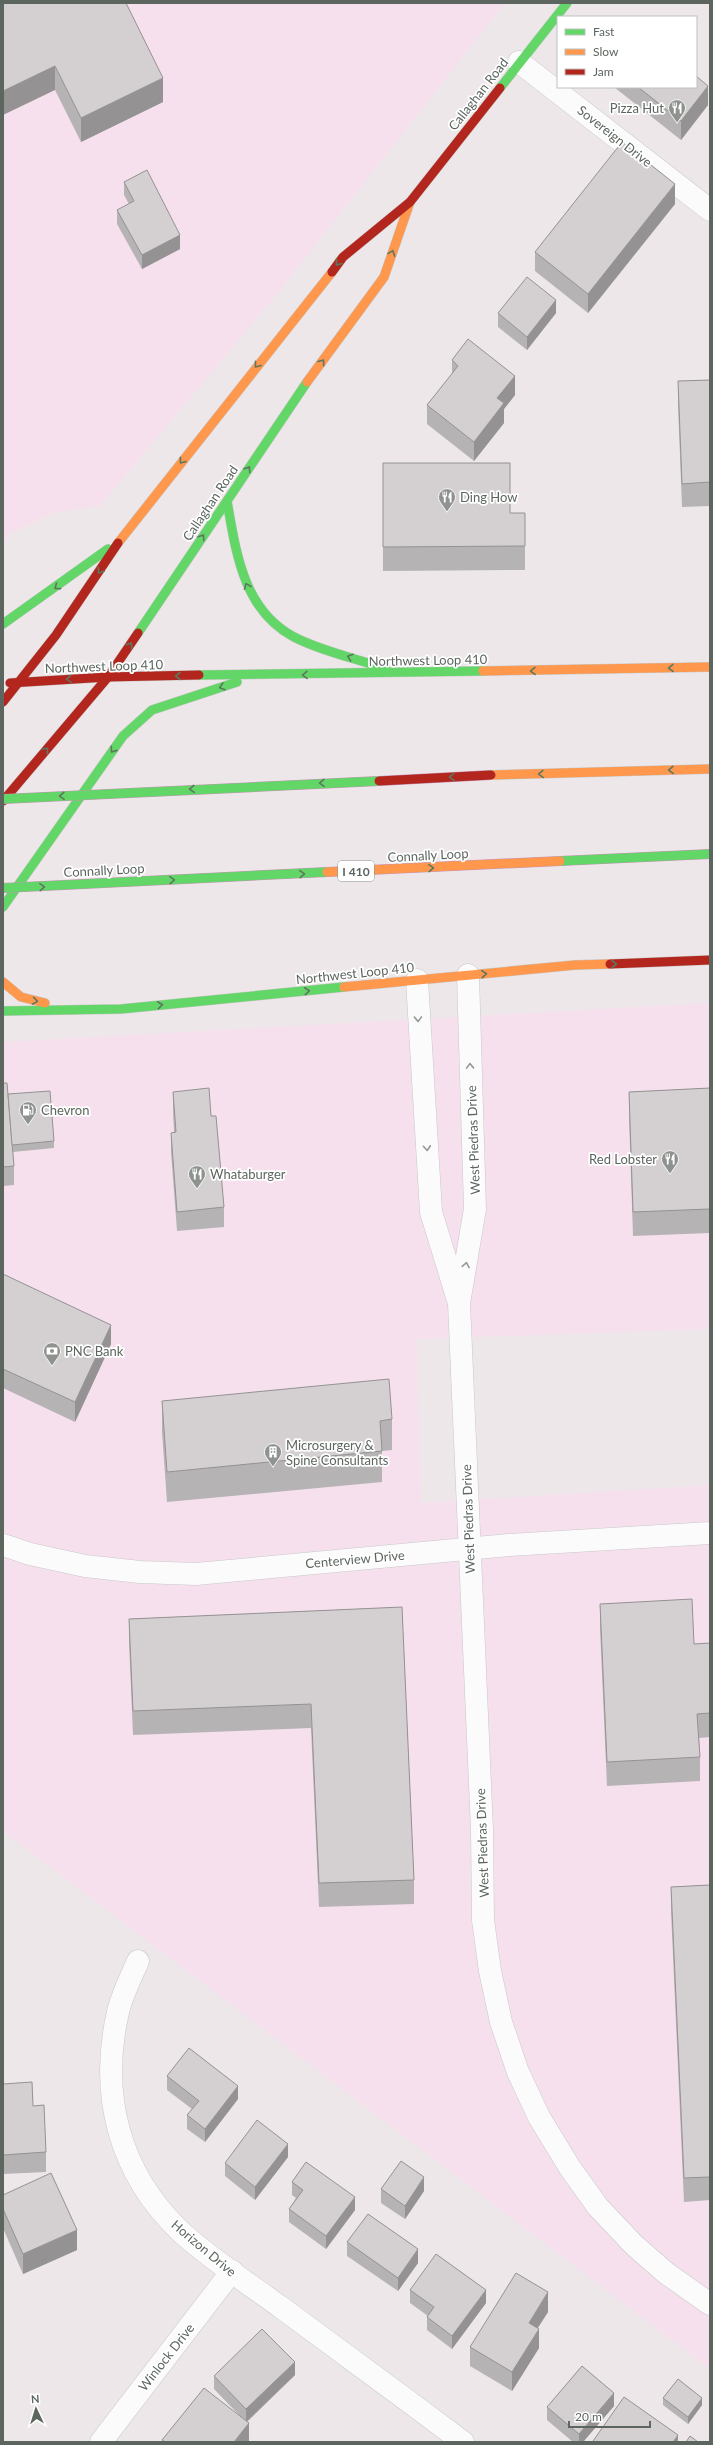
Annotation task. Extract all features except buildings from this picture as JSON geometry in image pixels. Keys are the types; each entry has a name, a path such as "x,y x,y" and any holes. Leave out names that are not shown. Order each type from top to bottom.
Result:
{"main road":[{"name":"Callaghan Road","path":"3,702 56,635 122,538 343,257 410,202 567,3"},
{"name":"Callaghan Road","path":"3,800 108,677 294,400 384,277 410,202"},
{"path":"227,501 240,568 248,590 267,618 293,637 400,674"},
{"path":"3,624 122,538"},
{"name":"Northwest Loop 410","path":"3,683 108,677 400,674 710,667"},
{"path":"3,907 123,736 152,710 259,675"},
{"path":"3,800 491,775 710,769"},
{"name":"Connally Loop","path":"3,888 710,854"},
{"name":"Northwest Loop 410","path":"3,1011 121,1009 575,965 710,960"},
{"path":"3,982 13,994 31,1002 121,1009"}],"street":[{"name":"Sovereign Drive","path":"519,62 710,210"},
{"name":"West Piedras Drive","path":"468,975 475,1209 459,1303 482,1822 483,1920 490,1971 501,2022 518,2072 539,2117 570,2168 598,2207 634,2245 666,2274 710,2304"},
{"name":"West Piedras Drive","path":"417,980 431,1212 459,1303"},
{"name":"Centerview Drive","path":"3,1545 30,1554 85,1566 140,1572 196,1574 469,1548 710,1533"},
{"name":"Horizon Drive","path":"138,1961 118,2011 110,2055 109,2078 116,2122 131,2165 154,2203 182,2232 232,2271 463,2442"},
{"name":"Winlock Drive","path":"100,2442 232,2271"}],"shaded area":[{"path":"3,3 505,3 277,294 100,506 55,512 9,534 3,544"},
{"path":"710,1003 710,1329 417,1339 420,1503 710,1485 710,2369 3,1831 3,1042"}],"traffic: fast":[{"path":"500,88 567,3"},
{"path":"138,633 307,382"},
{"path":"227,501 234,540 245,578 253,596 263,612 277,625 294,637 328,651 386,669"},
{"path":"3,624 108,549"},
{"path":"199,675 483,671"},
{"path":"3,907 123,736 152,710 237,682"},
{"path":"3,799 379,781"},
{"path":"560,861 710,854"},
{"path":"3,888 327,872"},
{"path":"3,1011 121,1009 344,987"}],"traffic: slow":[{"path":"307,382 384,277 410,202"},
{"path":"118,543 332,272"},
{"path":"483,671 710,667"},
{"path":"491,775 710,769"},
{"path":"327,872 560,861"},
{"path":"344,987 575,965 610,964"},
{"path":"3,982 21,997 45,1003"}],"traffic: jam":[{"path":"332,272 343,257 410,202 500,88"},
{"path":"3,702 56,635 118,543"},
{"path":"3,801 108,677 138,633"},
{"path":"10,683 108,677 199,675"},
{"path":"379,781 491,775"},
{"path":"610,964 710,960"}],"place":[{"name":"Pizza Hut","path":"677,123"},
{"name":"Ding How","path":"447,512"},
{"name":"Chevron","path":"28,1125"},
{"name":"Red Lobster","path":"670,1174"},
{"name":"Whataburger","path":"197,1189"},
{"name":"PNC Bank","path":"52,1366"},
{"name":"Microsurgery & Spine Consultants","path":"273,1467"}]}
